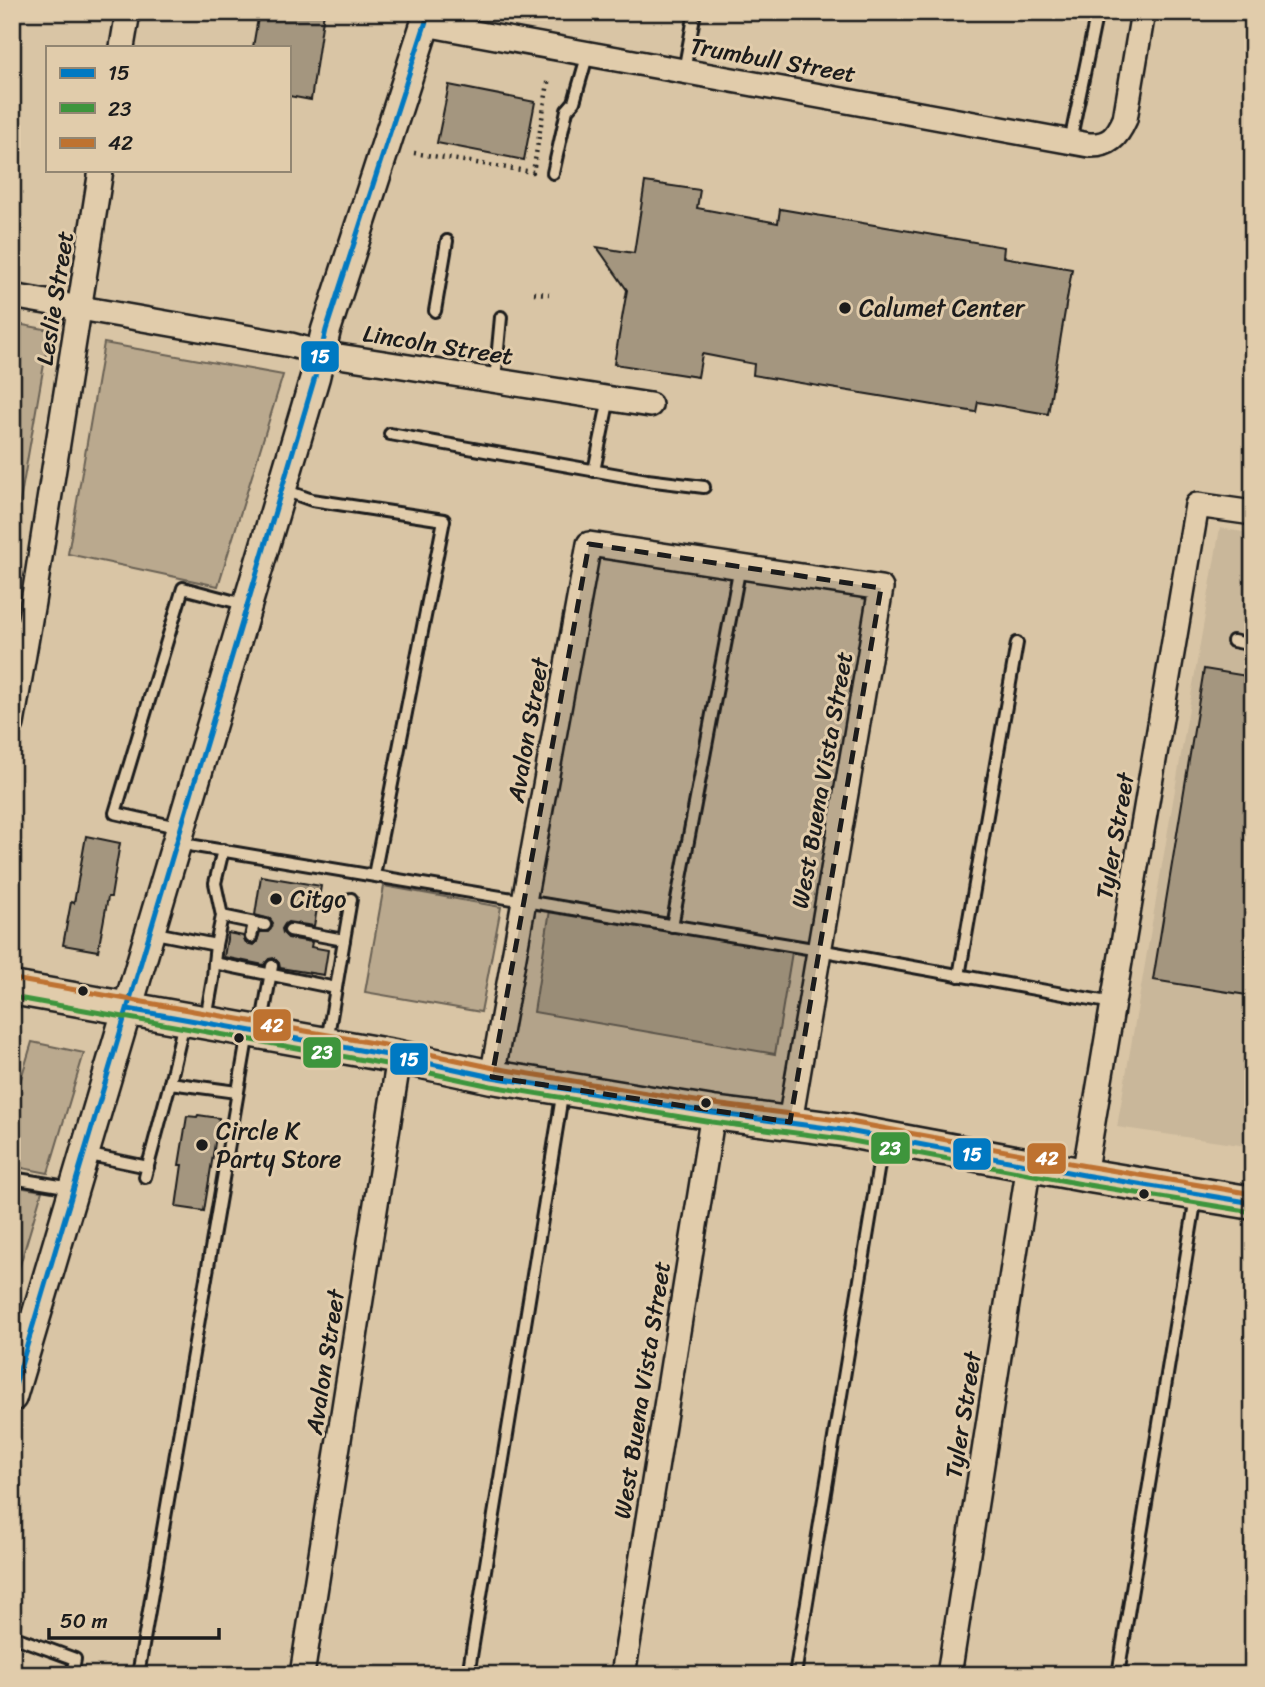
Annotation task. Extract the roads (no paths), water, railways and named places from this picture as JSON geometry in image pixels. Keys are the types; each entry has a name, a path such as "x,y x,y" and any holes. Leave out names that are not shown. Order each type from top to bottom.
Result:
{"main road":[{"path":"12,988 399,1057 492,1077 713,1113 884,1137 1084,1175 1253,1203"}],"street":[{"path":"122,46 128,12"},
{"name":"Trumbull Street","path":"427,18 588,53 1070,142 1100,145 1110,141 1125,119 1143,12"},
{"path":"12,1397 248,606 315,377 326,330 427,18"},
{"name":"Leslie Street","path":"12,724 102,172"},
{"name":"Lincoln Street","path":"12,296 291,345 320,353 650,405"},
{"name":"Tyler Street","path":"1084,1175 1197,505 1253,513"},
{"name":"Avalon Street","path":"492,1077 589,544 740,566"},
{"name":"West Buena Vista Street","path":"740,566 881,588 790,1122"},
{"name":"Avalon Street","path":"302,1675 399,1057"},
{"name":"West Buena Vista Street","path":"623,1675 713,1113"},
{"name":"Tyler Street","path":"949,1675 1029,1164"}],"lane":[{"path":"684,71 695,12"},
{"path":"1070,142 1095,21 1087,12"},
{"path":"553,173 567,110 574,102 588,53"},
{"path":"435,311 447,241"},
{"path":"495,380 501,317"},
{"path":"594,471 609,398"},
{"path":"390,434 647,480 705,487"},
{"path":"282,489 312,500 444,520 374,876"},
{"path":"672,926 740,566"},
{"path":"248,606 183,589 115,813 223,850 819,950 1113,1003"},
{"path":"1233,642 1253,645"},
{"path":"959,976 1017,643"},
{"path":"85,1154 146,1172 170,1083 213,979 222,916 215,883 223,850"},
{"path":"327,1044 351,899"},
{"path":"222,916 259,924 251,937"},
{"path":"290,930 344,940"},
{"path":"150,932 216,945"},
{"path":"301,946 303,932"},
{"path":"214,963 296,975 336,988"},
{"path":"138,1675 237,1093 271,970"},
{"path":"170,1083 237,1093"},
{"path":"468,1675 563,1088"},
{"path":"795,1675 884,1137"},
{"path":"12,1178 75,1189"},
{"path":"1118,1675 1197,1192"},
{"path":"12,1636 75,1659 72,1675"}],"place":[{"name":"Calumet Center","path":"845,308"},
{"name":"Citgo","path":"276,899"},
{"name":"Circle K Party Store","path":"202,1145"}]}
